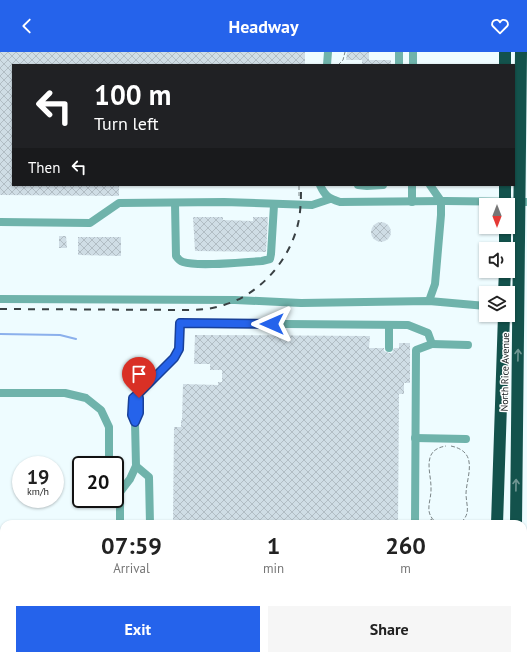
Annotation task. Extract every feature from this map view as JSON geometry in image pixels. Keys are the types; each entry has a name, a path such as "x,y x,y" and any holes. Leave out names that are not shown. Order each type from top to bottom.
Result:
{"highway":[{"path":"505,52 505,64"},
{"name":"North Rice Avenue","path":"516,520 524,93 520,52"},
{"path":"505,186 506,198"},
{"name":"North Rice Avenue","path":"497,520 504,322"}],"street":[{"path":"327,64 328,52"},
{"path":"399,52 399,64"},
{"path":"413,52 413,64"},
{"path":"320,186 324,194 330,199 340,202 441,201 479,203"},
{"path":"412,186 412,202"},
{"path":"429,301 435,284 442,215 441,201 431,186"},
{"path":"0,222 90,223 119,203 224,202 312,205 330,199"},
{"path":"175,203 176,256 178,260 184,262 205,264 262,261 270,259 274,204"},
{"path":"0,299 228,300 301,303 429,301 479,305"},
{"path":"124,487 130,479 136,466 135,422 139,413 139,393 174,358 179,349 180,323 408,325 428,334 432,344"},
{"path":"389,325 389,348"},
{"path":"414,520 416,350 432,344 468,345"},
{"path":"0,392 64,393 86,398 101,410 109,427 109,456"},
{"path":"415,438 466,439"},
{"path":"136,466 149,477 150,520"},
{"path":"120,508 120,520"}],"path":[{"path":"339,64 343,60 345,52"},
{"path":"298,205 299,186"},
{"path":"430,520 432,518 428,507 432,489 429,460 434,452 449,446 459,448 469,458 469,476 466,492 468,507 464,520"}],"building":[{"path":"0,52 305,52 305,64 12,64 12,186 119,186 119,196 0,195"},
{"path":"347,52 369,52 369,60 391,60 391,64 362,64 362,60 346,60"},
{"path":"193,217 223,217 223,220 253,221 253,217 268,217 266,252 195,251"},
{"path":"381,222 388,225 391,232 388,239 381,242 374,239 371,232 374,225"},
{"path":"59,236 66,236 67,248 59,248"},
{"path":"78,237 121,237 121,256 78,255"},
{"path":"195,335 370,336 369,348 384,348 384,351 389,353 392,353 394,348 399,348 399,343 410,343 410,383 404,383 404,394 399,394 398,520 173,520 174,427 181,427 183,384 218,385 218,382 222,382 222,370 210,370 210,364 194,364"}],"waterway":[{"path":"0,334 60,335 76,339"}],"railway":[{"path":"0,309 197,310 224,305 248,294 269,277 278,266 291,243 298,225 301,186"}],"route":[{"path":"139,398 139,413 135,422 132,415 133,398 174,358 179,349 180,323 272,324"}]}
